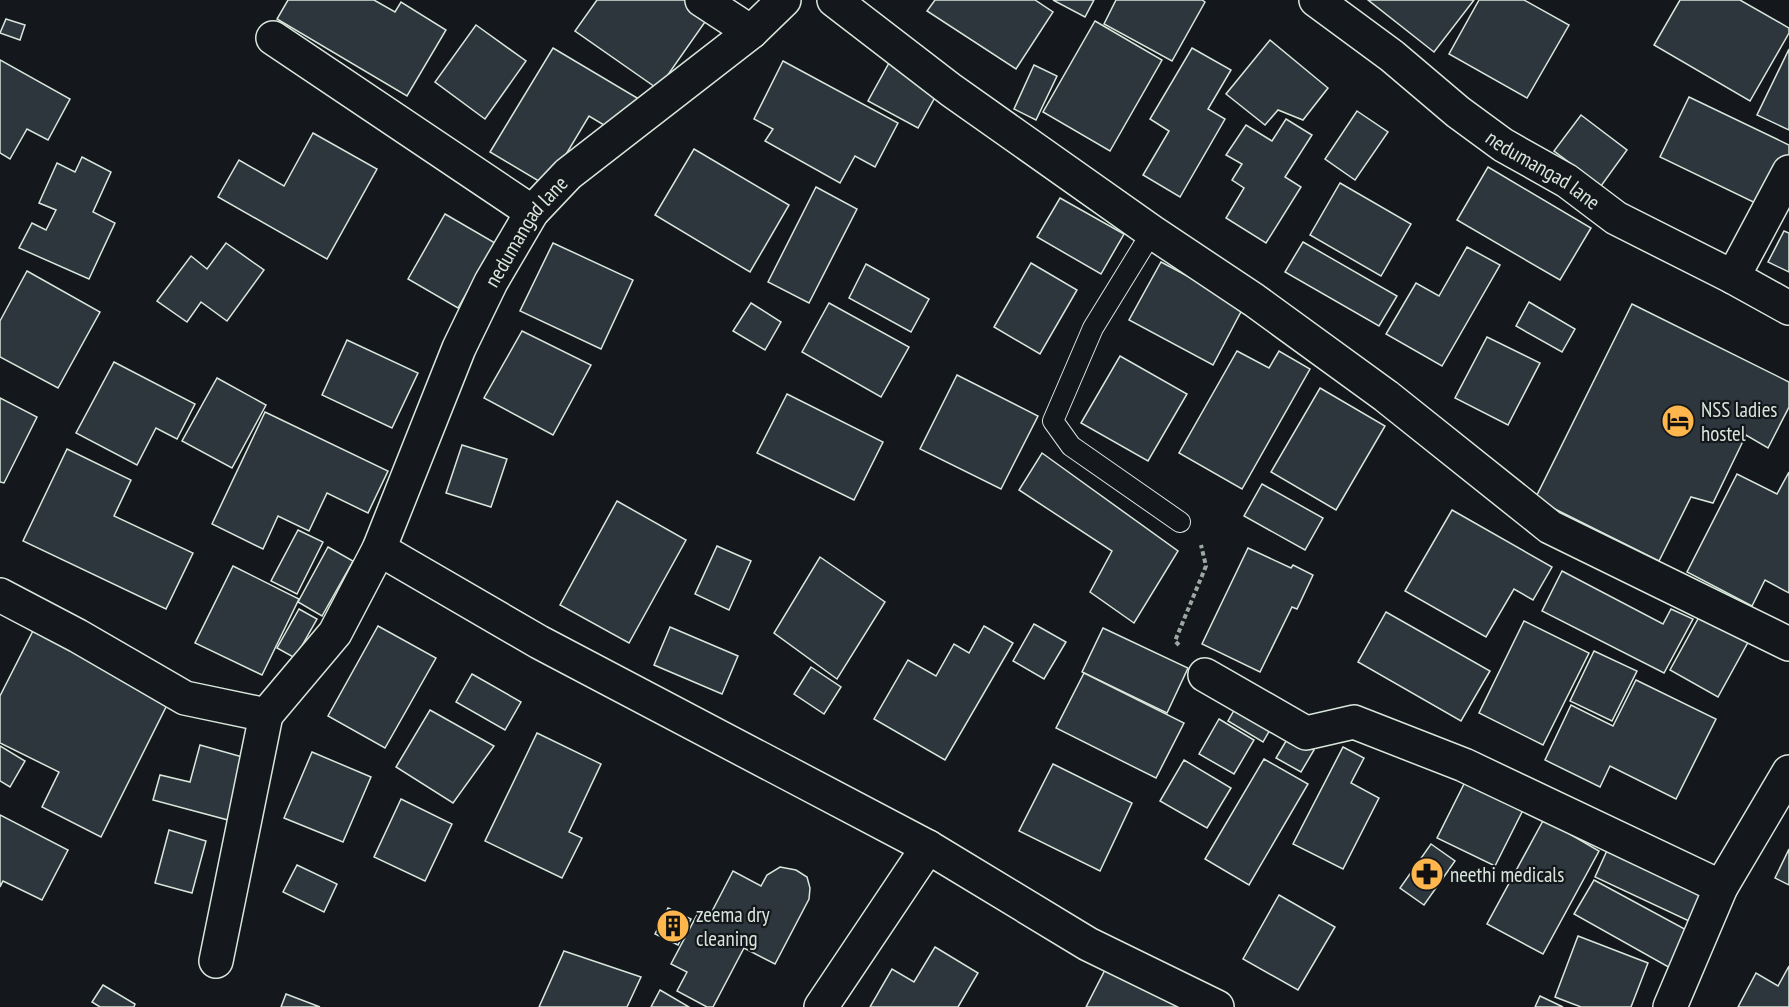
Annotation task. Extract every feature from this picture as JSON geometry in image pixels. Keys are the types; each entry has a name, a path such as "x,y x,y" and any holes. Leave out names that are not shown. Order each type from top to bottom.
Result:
{"street":[{"path":"702,0 751,32"},
{"name":"nedumangad lane","path":"266,715 335,633 379,549 459,348 491,282 532,212 568,174 751,32 784,0"},
{"path":"834,0 951,90 1152,232 1254,300 1376,390 1550,526 1789,644"},
{"name":"nedumangad lane","path":"1316,0 1392,56 1458,112 1503,145 1567,181 1616,218 1789,308"},
{"path":"273,38 532,212"},
{"path":"1732,277 1789,172"},
{"path":"379,549 539,642 928,847 1088,944 1217,1007"},
{"path":"0,595 78,636 185,698 266,715 216,961"},
{"path":"1205,675 1306,733 1354,722 1464,765 1721,887"},
{"path":"1670,1007 1721,887 1789,772"},
{"path":"821,1007 928,847"}],"lane":[{"path":"1152,232 1093,328 1053,421 1071,446 1180,522"}],"path":[{"path":"1180,522 1200,543 1206,566 1175,641 1205,675"}],"building":[{"path":"288,0 374,0 395,12 401,2 446,30 407,96 277,19"},
{"path":"597,0 695,0 712,12 658,89 575,31"},
{"path":"935,0 1035,0 1053,12 1016,69 927,11"},
{"path":"1053,0 1094,0 1085,17"},
{"path":"1116,0 1202,0 1205,2 1172,61 1104,24"},
{"path":"1368,0 1474,0 1434,52"},
{"path":"1479,0 1524,0 1569,25 1527,98 1449,54"},
{"path":"1680,0 1740,0 1789,28 1789,33 1750,101 1654,45"},
{"path":"6,19 25,25 20,40 0,33"},
{"path":"1095,21 1162,60 1110,151 1043,112"},
{"path":"476,25 526,61 485,119 435,82"},
{"path":"1270,40 1328,88 1303,120 1278,110 1265,125 1226,94"},
{"path":"553,48 649,105 629,140 589,116 547,186 490,152"},
{"path":"1192,48 1231,70 1208,109 1225,119 1180,197 1143,175 1169,131 1150,119"},
{"path":"1789,49 1789,130 1757,115"},
{"path":"0,60 70,99 48,140 27,129 10,159 0,153"},
{"path":"783,61 898,123 875,167 855,156 840,183 765,141 773,129 754,119"},
{"path":"889,63 939,90 918,128 868,101"},
{"path":"1034,65 1057,76 1036,120 1014,109"},
{"path":"1689,97 1789,145 1789,174 1772,211 1660,157"},
{"path":"1357,111 1388,132 1355,180 1325,159"},
{"path":"1581,115 1627,150 1601,186 1554,151"},
{"path":"1286,119 1312,135 1285,177 1301,187 1266,243 1226,218 1244,188 1232,180 1242,164 1226,155 1246,125 1272,141"},
{"path":"313,133 377,169 327,259 218,197 239,160 284,186"},
{"path":"694,149 789,205 750,272 655,215"},
{"path":"82,157 111,172 93,212 115,223 89,279 19,248 32,223 46,230 56,210 39,203 57,163 75,172"},
{"path":"1488,167 1591,228 1560,280 1457,220"},
{"path":"1340,183 1411,224 1381,276 1310,235"},
{"path":"816,187 857,209 809,303 768,282"},
{"path":"1060,198 1124,234 1101,274 1037,237"},
{"path":"445,214 495,243 458,308 408,279"},
{"path":"1784,231 1789,233 1789,272 1768,262"},
{"path":"1303,242 1397,296 1379,326 1285,272"},
{"path":"226,243 264,270 227,321 201,302 187,322 157,301 191,256 207,269"},
{"path":"553,243 633,280 601,349 520,311"},
{"path":"1467,247 1500,265 1442,366 1386,334 1416,283 1439,296"},
{"path":"1161,262 1244,306 1213,365 1129,320"},
{"path":"1031,263 1077,290 1040,354 994,327"},
{"path":"866,264 929,299 911,332 849,298"},
{"path":"27,271 100,312 58,388 0,357 0,321"},
{"path":"1529,302 1575,329 1562,352 1516,326"},
{"path":"751,303 781,322 765,350 733,331"},
{"path":"829,303 909,347 881,397 802,352"},
{"name":"NSS ladies hostel","path":"1632,304 1789,382 1789,407 1768,448 1746,435 1713,503 1691,497 1659,561 1535,499"},
{"path":"522,331 591,365 553,435 484,398"},
{"path":"1487,337 1540,363 1508,425 1455,398"},
{"path":"347,340 418,373 392,428 322,395"},
{"path":"1237,351 1269,368 1279,351 1310,369 1242,489 1179,453"},
{"path":"1120,356 1187,394 1148,461 1081,423"},
{"path":"114,362 195,404 177,439 156,428 137,465 76,433"},
{"path":"957,375 1038,416 1001,489 920,449"},
{"path":"217,378 266,405 232,468 182,441"},
{"path":"1320,388 1385,426 1336,510 1271,472"},
{"path":"787,394 883,442 854,500 757,453"},
{"path":"0,398 37,417 4,483 0,482"},
{"path":"265,412 388,471 368,513 327,493 309,531 278,516 263,549 212,524"},
{"path":"462,445 507,459 491,507 446,493"},
{"path":"67,449 131,480 114,516 193,553 166,609 23,541"},
{"path":"1042,453 1178,551 1134,623 1090,592 1112,551 1019,490"},
{"path":"1789,472 1789,593 1765,580 1752,606 1687,572 1737,474 1777,494"},
{"path":"1262,484 1323,518 1305,550 1244,516"},
{"path":"617,501 686,540 629,643 560,605"},
{"path":"1452,510 1552,567 1533,600 1514,589 1486,637 1405,591"},
{"path":"298,530 323,542 297,594 271,581"},
{"path":"717,546 751,561 729,610 695,594"},
{"path":"328,547 353,561 322,616 298,602"},
{"path":"1248,548 1291,568 1293,565 1313,575 1297,609 1292,607 1260,672 1202,644"},
{"path":"820,557 885,602 837,679 774,633"},
{"path":"233,566 299,599 262,675 195,643"},
{"path":"1562,571 1663,624 1671,609 1693,619 1664,673 1542,611"},
{"path":"1704,608 1752,635 1718,697 1670,670"},
{"path":"299,609 317,619 295,658 277,648"},
{"path":"1386,612 1490,671 1461,721 1358,662"},
{"path":"38,621 175,689 101,837 42,807 59,772 0,743 0,696"},
{"path":"1524,621 1589,653 1543,745 1479,713"},
{"path":"1034,624 1066,642 1044,679 1013,661"},
{"path":"378,626 436,658 385,748 328,716"},
{"path":"984,626 1013,643 945,760 874,719 908,660 936,676 954,644 969,653"},
{"path":"670,627 738,656 722,694 654,665"},
{"path":"1103,628 1188,668 1167,713 1082,672"},
{"path":"1594,651 1637,671 1612,721 1570,701"},
{"path":"811,667 841,687 824,714 794,694"},
{"path":"1084,673 1184,723 1156,778 1056,728"},
{"path":"472,674 521,702 505,730 456,702"},
{"path":"1636,680 1716,719 1676,799 1610,766 1600,787 1545,760 1571,705 1613,726"},
{"path":"1248,686 1283,707 1263,742 1228,721"},
{"path":"430,710 494,746 453,803 396,767"},
{"path":"1219,719 1254,740 1234,774 1199,754"},
{"path":"537,733 601,764 569,832 582,838 562,878 485,841"},
{"path":"1289,736 1314,750 1301,772 1276,758"},
{"path":"200,745 246,758 228,820 153,800 160,775 190,782"},
{"path":"0,746 25,761 10,787 0,781"},
{"path":"1343,747 1364,758 1351,783 1379,798 1343,869 1293,844"},
{"path":"312,752 371,777 343,842 284,818"},
{"path":"1264,759 1308,784 1249,885 1205,859"},
{"path":"1184,760 1231,788 1207,828 1160,801"},
{"path":"1053,764 1132,803 1100,871 1019,831"},
{"path":"1467,778 1525,806 1495,866 1437,838"},
{"path":"401,799 452,824 425,881 374,857"},
{"path":"0,815 68,850 42,900 3,881 0,887"},
{"path":"1544,819 1599,851 1543,954 1487,924"},
{"path":"169,830 206,841 192,893 155,883"},
{"name":"neethi medicals","path":"1431,844 1455,861 1424,905 1400,888"},
{"path":"1610,844 1704,889 1689,921 1595,877"},
{"path":"1789,849 1789,885 1775,878"},
{"path":"297,865 337,884 324,912 283,892"},
{"path":"780,867 796,870 807,877 810,888 809,899 775,964 744,948 713,1007 707,1007 677,991 687,972 671,964 698,913 708,919 733,871 761,886 767,875"},
{"path":"1594,880 1692,933 1672,969 1574,914"},
{"path":"1279,895 1335,927 1298,990 1243,959"},
{"name":"zeema dry cleaning","path":"668,908 691,919 678,945 655,934"},
{"path":"1578,936 1648,963 1631,1007 1581,1007 1555,997"},
{"path":"935,947 978,973 958,1007 870,1007 892,969 914,982"},
{"path":"564,951 641,977 627,1007 539,1007"},
{"path":"1108,964 1194,1007 1086,1007"},
{"path":"1789,966 1789,1007 1738,1007 1756,973 1778,986"},
{"path":"103,985 135,1004 134,1007 100,1007 92,1002"},
{"path":"660,990 689,1007 651,1007"},
{"path":"286,994 320,1007 281,1007"},
{"path":"1540,996 1563,1007 1535,1007"}],"place":[{"name":"NSS ladies hostel","path":"1678,421"},
{"name":"neethi medicals","path":"1427,874"},
{"name":"zeema dry cleaning","path":"673,926"}]}
